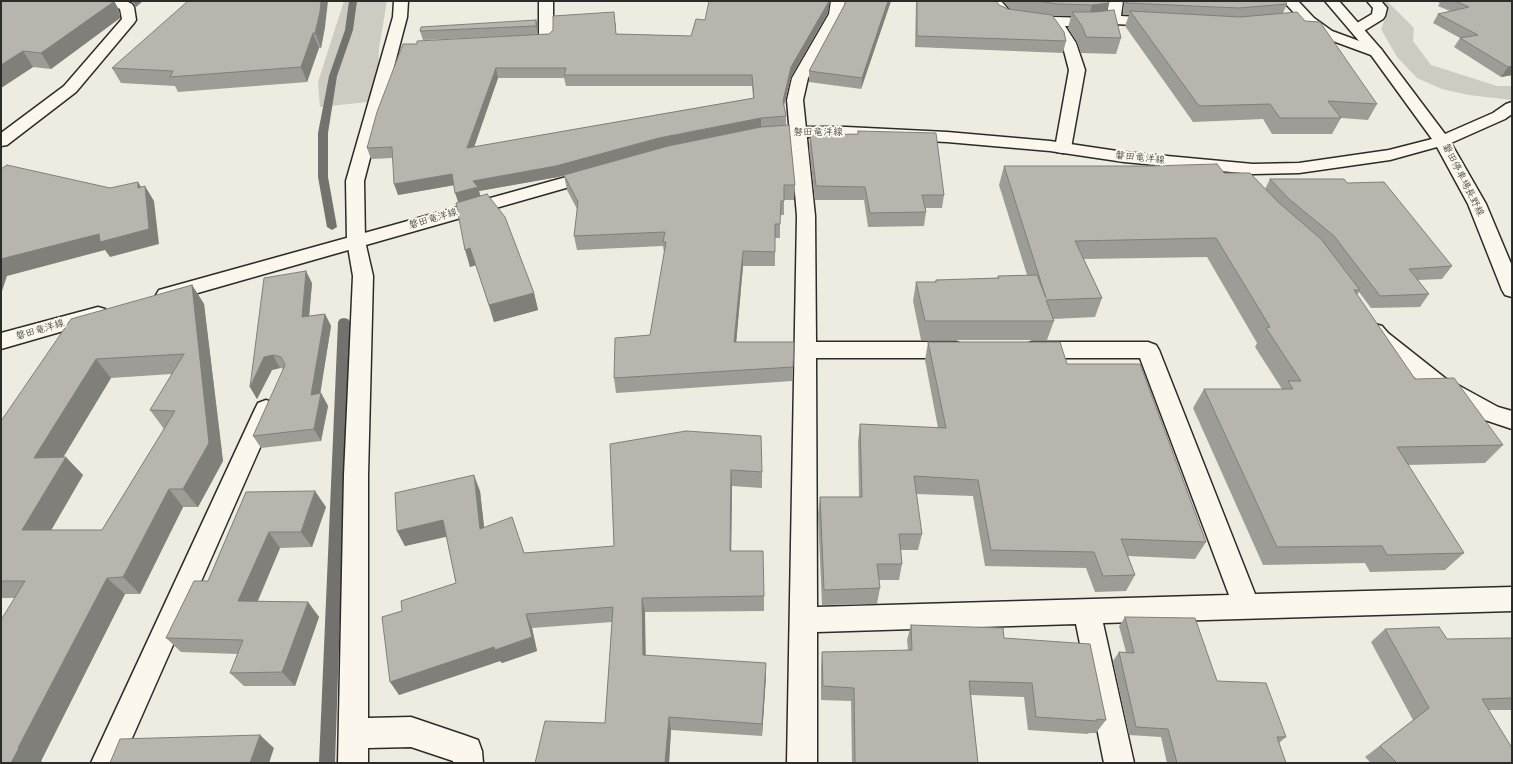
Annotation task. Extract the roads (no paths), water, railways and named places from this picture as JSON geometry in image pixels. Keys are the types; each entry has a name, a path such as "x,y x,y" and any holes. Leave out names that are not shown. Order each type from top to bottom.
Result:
{"street":[{"path":"1,140 45,109 70,89 129,20 126,7 114,1"},
{"path":"353,763 356,475 363,276 356,241 355,181 399,46 401,1"},
{"path":"508,41 546,40 546,1"},
{"path":"802,763 806,216 796,132 795,100 800,78 836,14 838,1"},
{"path":"994,1 1003,12 1011,16 1055,22 1114,20 1170,23"},
{"path":"1114,20 1116,1"},
{"path":"1290,1 1309,21 1327,34 1376,52"},
{"path":"1332,1 1376,52 1442,141"},
{"path":"1357,29 1378,16 1380,8 1374,1"},
{"path":"1259,23 1309,21"},
{"path":"1055,22 1068,43 1076,70 1063,148"},
{"name":"磐田停車場長野線","path":"1512,107 1499,116 1442,141 1477,204 1512,290"},
{"name":"磐田竜洋線","path":"746,138 796,132 846,132 947,137 1063,148 1124,157 1253,169 1299,168 1390,155 1442,141"},
{"path":"1230,167 1250,189"},
{"name":"磐田竜洋線","path":"152,299 613,169"},
{"name":"磐田竜洋線","path":"1,342 114,309"},
{"path":"1365,318 1381,338 1437,384 1490,413 1512,420"},
{"path":"805,350 972,350"},
{"path":"1012,350 1148,350 1247,607"},
{"path":"106,763 274,391"},
{"path":"803,620 1512,599"},
{"path":"1087,612 1119,763"},
{"path":"353,733 411,732 467,751 468,763"}],"waterway":[{"path":"332,227 323,177 323,133 333,76 349,30 353,1"},
{"path":"327,763 344,322"}]}
